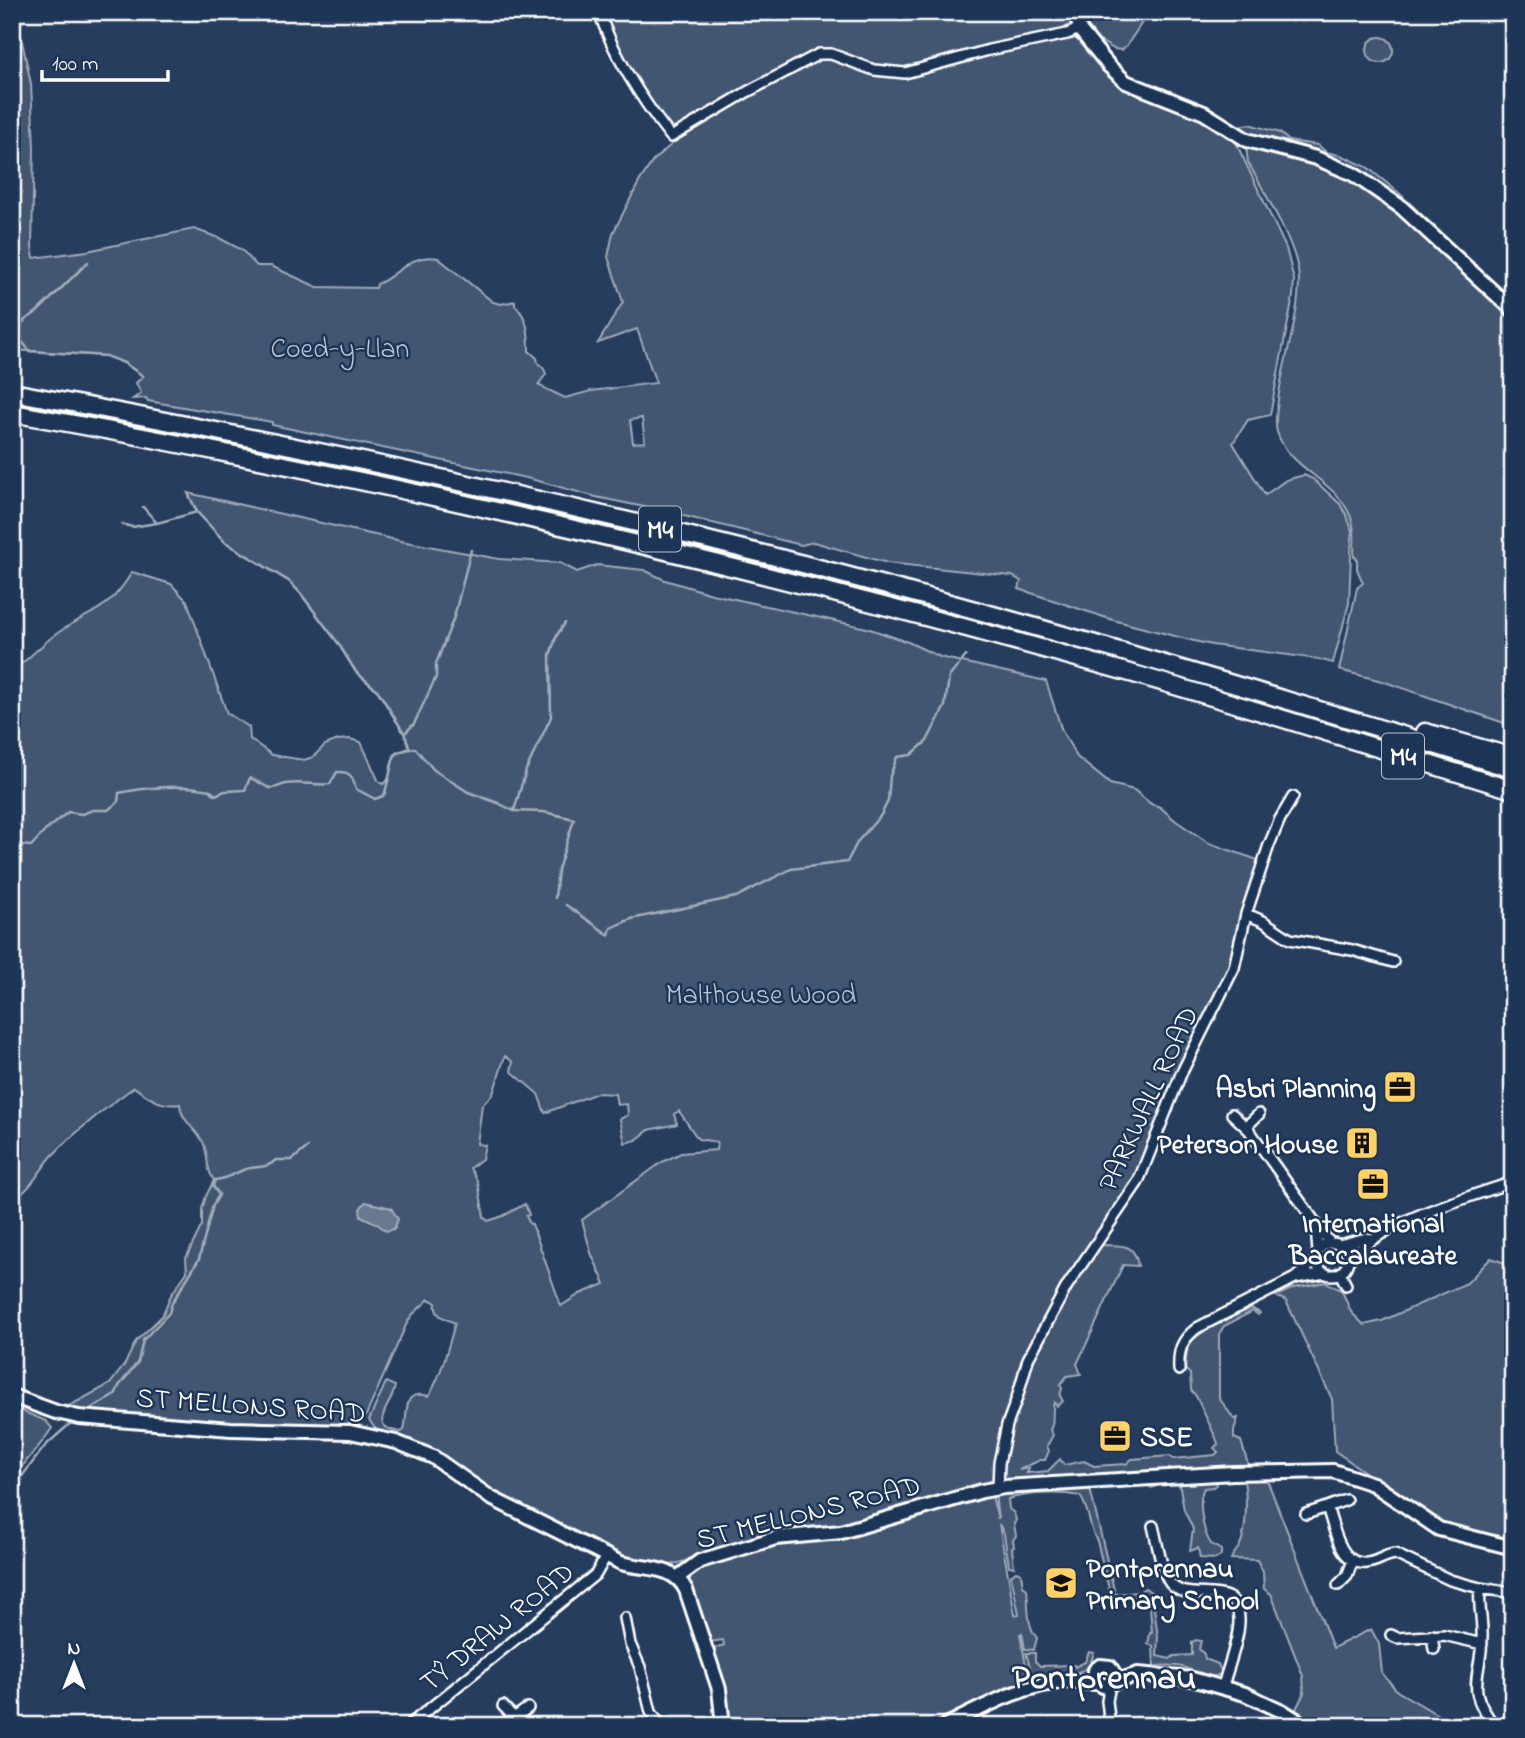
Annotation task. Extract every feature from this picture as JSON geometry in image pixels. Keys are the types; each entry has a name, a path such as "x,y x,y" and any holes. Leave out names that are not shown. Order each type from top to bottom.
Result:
{"highway":[{"name":"M4","path":"12,392 258,439 451,480 768,555 1169,664 1513,769"},
{"name":"M4","path":"12,413 271,461 458,501 775,577 1144,677 1513,790"},
{"path":"1300,703 1449,738 1513,757"},
{"path":"1293,722 1431,776 1513,802"}],"main road":[{"path":"1079,12 1079,29 1109,66 1126,82 1204,113 1247,140 1316,158 1370,184 1401,207 1513,310"},
{"name":"ST MELLONS ROAD","path":"12,1396 56,1412 79,1417 231,1429 362,1433 396,1442 433,1457 491,1497 606,1556 638,1568 662,1570 678,1577 700,1561 776,1538 841,1532 998,1488 1219,1474 1333,1471 1373,1484 1438,1529 1513,1548"},
{"path":"678,1577 686,1590 719,1689 723,1726"},
{"path":"945,1726 1015,1693 1073,1681 1138,1674 1173,1676 1223,1686 1261,1700 1306,1726"}],"street":[{"path":"598,12 609,41 626,73 671,137 819,54 831,54 874,70 905,73 1079,29"},
{"name":"PARKWALL ROAD","path":"998,1488 999,1463 1007,1425 1028,1359 1067,1286 1138,1182 1181,1074 1234,968 1246,914 1269,845 1293,797"},
{"path":"1246,914 1263,921 1290,939 1352,950 1393,962"},
{"path":"1232,1114 1250,1130 1316,1227 1347,1251 1348,1261"},
{"path":"1250,1130 1248,1125 1259,1114"},
{"path":"1295,1278 1340,1273 1348,1261 1372,1239 1445,1205 1513,1182"},
{"path":"1316,1227 1317,1265 1325,1273"},
{"path":"1179,1370 1179,1350 1189,1334 1295,1278 1325,1245 1372,1239"},
{"path":"1340,1273 1346,1285"},
{"path":"1307,1514 1346,1500"},
{"path":"1327,1507 1342,1549 1353,1560 1368,1563 1395,1554 1450,1580 1508,1592"},
{"path":"1153,1526 1170,1583 1185,1593 1222,1594 1236,1606 1239,1624 1223,1686"},
{"name":"TŶ DRAW ROAD","path":"408,1726 596,1574 606,1556"},
{"path":"1338,1585 1347,1576 1353,1560"},
{"path":"1480,1588 1482,1644 1476,1689 1481,1705 1495,1726"},
{"path":"625,1618 630,1644 640,1667 652,1712 660,1725"},
{"path":"1391,1635 1397,1638 1449,1635 1482,1644"},
{"path":"1432,1635 1434,1649"},
{"path":"1105,1679 1110,1726"},
{"path":"503,1706 522,1726"},
{"path":"514,1718 528,1708"}],"green space":[{"name":"Coed-y-Llan","path":"12,12 16,12 31,84 34,258 87,251 194,229 242,250 257,266 271,266 317,287 376,288 377,284 411,262 428,257 438,258 493,302 501,304 515,301 527,326 529,351 537,358 546,374 538,385 565,398 591,391 656,383 637,329 598,343 623,302 608,257 613,233 653,161 673,143 719,111 818,59 838,60 888,76 911,76 992,52 1079,38 1116,78 1233,128 1249,124 1280,133 1289,141 1318,145 1326,152 1367,167 1398,192 1468,258 1472,268 1513,310 1513,726 1382,681 1339,670 1357,588 1363,583 1357,569 1357,558 1354,557 1353,526 1343,503 1334,492 1291,456 1277,432 1278,400 1296,310 1299,279 1293,252 1248,162 1246,147 1237,145 1286,248 1294,280 1270,415 1248,420 1233,443 1265,495 1286,480 1304,475 1313,479 1340,504 1347,516 1352,531 1349,603 1333,663 1212,645 1113,620 1019,589 1021,581 1012,576 887,563 814,542 801,545 531,479 272,425 272,422 148,401 146,398 133,399 141,393 136,383 143,376 124,363 106,356 12,350","holes":["642,418 645,442 633,443 630,420"]},
{"path":"602,12 1074,12 1074,21 1060,31 910,69 883,69 827,50 677,129 666,123 644,96"},
{"path":"1078,12 1149,12 1121,50 1114,49 1079,29"},
{"path":"1380,37 1390,40 1393,50 1390,60 1380,63 1370,60 1367,50 1370,40"},
{"name":"Malthouse Wood","path":"188,493 401,541 499,559 560,563 577,572 597,565 644,570 665,580 712,594 867,628 908,642 940,657 1046,681 1062,731 1077,757 1110,784 1134,790 1209,843 1261,861 1248,896 1232,965 1163,1104 1137,1176 1061,1290 1022,1362 1014,1397 1001,1434 1008,1436 1036,1354 1074,1282 1100,1245 1125,1246 1134,1252 1138,1266 1123,1265 1077,1364 1081,1374 1067,1376 1060,1385 1063,1401 1057,1406 1054,1402 1050,1430 1053,1435 1047,1446 1049,1451 1045,1460 1019,1470 1029,1468 1027,1473 1048,1471 1060,1459 1064,1465 1084,1461 1094,1466 1126,1464 1132,1459 1215,1455 1218,1452 1214,1448 1218,1444 1216,1438 1191,1390 1190,1374 1185,1369 1188,1348 1196,1337 1220,1323 1251,1308 1260,1313 1258,1315 1253,1311 1224,1326 1219,1334 1219,1398 1234,1419 1238,1418 1234,1438 1241,1441 1250,1471 1213,1475 1217,1484 1204,1488 1202,1493 1201,1508 1206,1532 1211,1544 1221,1550 1221,1555 1216,1559 1200,1558 1198,1548 1190,1551 1193,1529 1184,1510 1179,1482 1152,1488 1142,1483 1136,1486 1093,1486 1090,1489 1115,1594 1139,1592 1145,1588 1152,1593 1158,1637 1157,1656 1170,1659 1174,1656 1192,1655 1192,1642 1201,1641 1199,1649 1205,1659 1218,1664 1222,1673 1207,1676 1179,1666 1154,1666 1153,1646 1148,1644 1152,1633 1149,1595 1111,1597 1097,1541 1080,1496 1035,1494 1008,1499 1009,1509 1016,1520 1016,1536 1012,1548 1014,1567 1009,1566 1004,1534 999,1524 1015,1615 1019,1614 1011,1575 1016,1571 1021,1573 1023,1586 1027,1589 1030,1621 1037,1638 1034,1650 1025,1649 1022,1633 1020,1634 1029,1681 1007,1687 927,1726 729,1726 713,1658 715,1648 724,1645 723,1640 710,1642 705,1637 685,1581 686,1575 705,1563 749,1548 787,1540 841,1536 981,1493 992,1496 998,1519 995,1494 1009,1485 1003,1480 997,1481 841,1530 789,1532 671,1565 637,1563 560,1525 558,1530 491,1498 433,1457 382,1438 369,1420 386,1382 395,1386 382,1420 390,1429 401,1432 404,1430 410,1399 420,1395 429,1396 438,1378 455,1323 441,1316 436,1303 429,1299 412,1315 406,1325 365,1418 350,1432 231,1429 78,1418 59,1413 62,1407 110,1384 125,1364 136,1341 162,1316 171,1295 187,1272 186,1258 202,1225 202,1209 214,1180 209,1171 203,1142 186,1120 180,1104 161,1103 134,1087 72,1137 53,1155 24,1191 12,1200 12,662 20,665 56,634 102,607 116,594 132,572 171,584 187,601 227,713 249,727 250,739 272,755 304,760 313,757 325,745 350,739 361,742 379,782 383,784 389,779 395,756 409,748 404,733 378,691 356,672 301,594 290,582 225,542 197,512","holes":["505,1056 513,1062 511,1071 538,1094 545,1113 597,1093 615,1094 617,1105 627,1104 628,1115 620,1119 625,1143 636,1140 649,1130 677,1124 674,1114 679,1111 698,1139 717,1142 716,1150 681,1153 662,1162 582,1220 591,1253 605,1284 580,1294 561,1306 532,1224 526,1216 529,1215 525,1204 488,1221 484,1217 478,1182 470,1168 482,1159 485,1145 477,1144 482,1105 493,1094"]},
{"path":"1491,1258 1513,1266 1513,1543 1441,1525 1335,1451 1332,1399 1286,1301 1276,1296 1294,1288 1326,1282 1342,1291 1351,1312 1364,1325 1382,1321 1467,1283"},
{"path":"12,1407 46,1421 52,1428 12,1480"},
{"path":"1242,1475 1266,1477 1333,1648 1371,1629 1379,1644 1382,1673 1397,1691 1457,1726 1320,1726 1295,1711 1304,1693 1303,1676 1271,1594 1264,1589 1263,1572 1257,1560 1231,1559 1240,1545 1244,1530 1246,1499"},
{"path":"1089,1652 1094,1653 1089,1667 1042,1682 1033,1678 1026,1653 1035,1653 1035,1661 1040,1666 1075,1667 1085,1662"}],"shaded area":[{"path":"365,1202 391,1208 398,1219 394,1229 386,1231 361,1216 360,1209"}],"waterway":[{"path":"15,333 25,320 37,312 88,262"},
{"path":"13,331 30,351 106,356 124,363 143,376"},
{"path":"12,855 19,854 21,845 31,846 68,812 82,814 93,810 108,810 118,802 119,793 130,791 188,787 210,790 215,795 225,791 245,790 250,778 272,788 291,783 330,784 337,772 341,772 350,776 356,789 375,799 385,793 394,756 397,752 410,749 404,733 378,691 356,672 301,594 290,582 225,542 197,512 188,493"},
{"path":"143,507 157,523 197,512"},
{"path":"122,524 132,527 157,523"},
{"path":"406,732 414,724 436,677 436,664 454,617 471,550"},
{"path":"514,811 526,770 551,717 550,655 557,635 565,623"},
{"path":"566,905 609,935 611,928 631,919 736,897 791,869 847,862 858,841 881,815 888,801 890,776 897,757 911,755 927,741 945,706 949,677 966,656"},
{"path":"410,749 415,748 434,770 468,792 514,811 544,812 574,819 558,870 555,898"},
{"path":"84,1413 115,1395 138,1362 143,1340 169,1313 172,1303 199,1259 213,1205 219,1195 213,1186 215,1180 268,1165 276,1160 292,1160 308,1147"},
{"path":"12,1499 23,1475 45,1446 73,1421"}],"place":[{"name":"Asbri Planning","path":"1400,1087"},
{"name":"Peterson House","path":"1362,1143"},
{"name":"International Baccalaureate","path":"1373,1184"},
{"name":"SSE","path":"1115,1436"},
{"name":"Pontprennau Primary School","path":"1061,1583"}],"district":[{"name":"Pontprennau","path":"1104,1676"}]}
